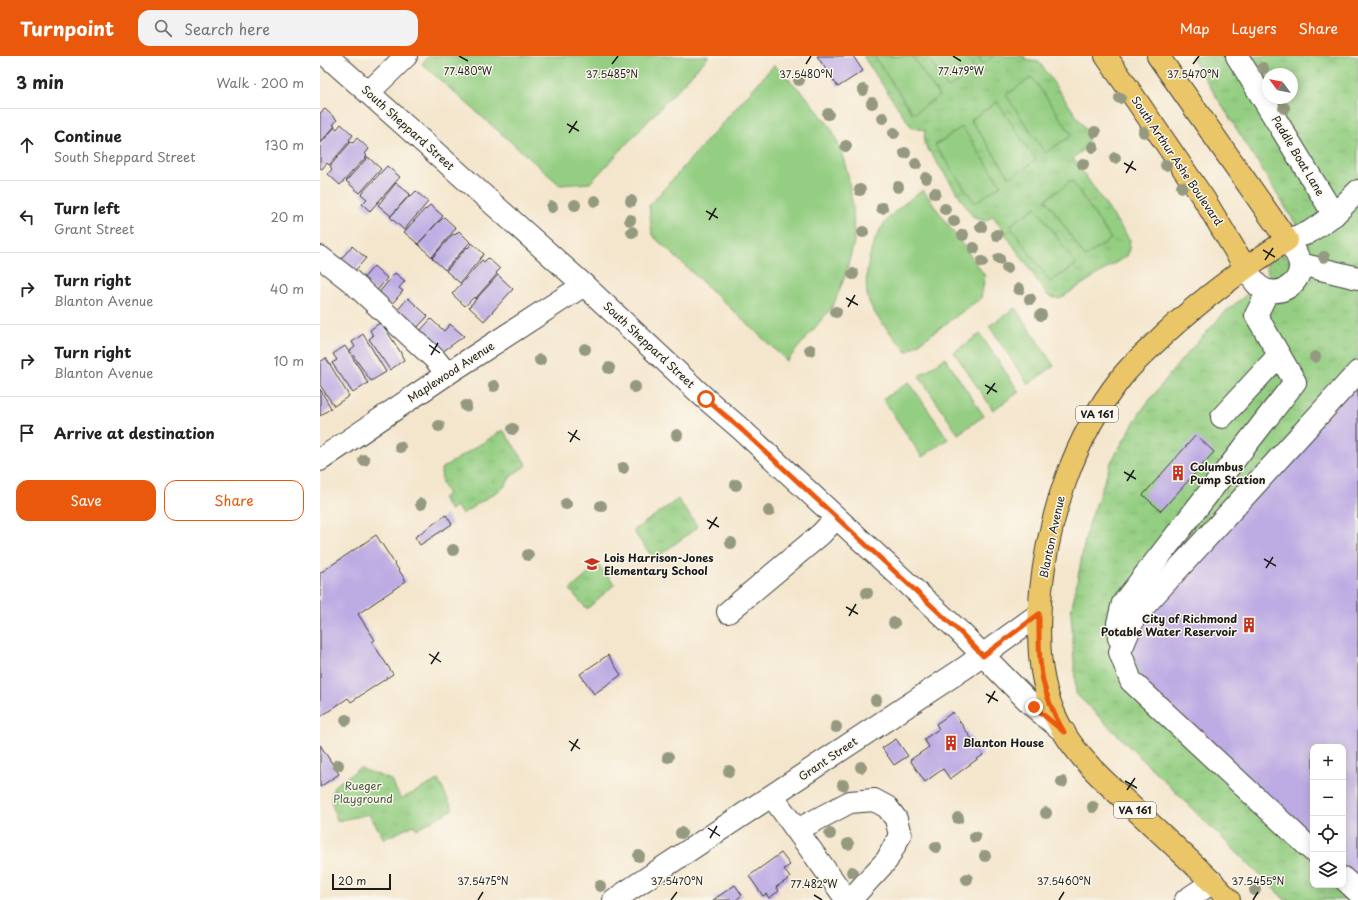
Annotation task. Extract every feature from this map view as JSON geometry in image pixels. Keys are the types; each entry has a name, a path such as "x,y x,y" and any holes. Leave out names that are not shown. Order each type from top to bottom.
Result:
{"main road":[{"name":"South Arthur Ashe Boulevard","path":"1106,56 1204,199 1245,267"},
{"path":"1158,56 1287,240"},
{"name":"Blanton Avenue","path":"1229,900 1213,882 1095,770 1064,732 1046,694 1042,676 1039,614 1042,578 1055,513 1072,465 1092,421 1110,392 1136,362 1182,316 1245,267 1287,240"}],"street":[{"path":"369,92 406,56"},
{"name":"Paddle Boat Lane","path":"1237,56 1334,215"},
{"name":"South Sheppard Street","path":"331,59 584,285 960,632 983,656"},
{"path":"1245,267 1260,287 1268,291 1276,292 1285,290 1291,286 1300,272 1300,264 1287,240 1308,233 1334,215 1358,191"},
{"path":"320,257 363,293 435,359 447,374"},
{"path":"1300,264 1358,278"},
{"name":"Maplewood Avenue","path":"320,460 447,374 584,285"},
{"path":"1268,291 1256,316 1295,382 1123,603 1118,623 1120,652 1131,681 1310,848"},
{"path":"1222,417 1279,355"},
{"path":"1120,652 1135,616 1358,372"},
{"path":"728,612 821,534 836,518"},
{"name":"Grant Street","path":"614,900 983,656 1039,614"},
{"name":"Blanton Avenue","path":"983,656 1034,707 1064,732"},
{"path":"772,796 848,900 888,860 900,835 896,819 887,807 874,800 850,802 797,830"},
{"path":"1346,881 1358,892"},
{"path":"1186,900 1213,882"}],"green space":[{"path":"428,56 709,56 590,183 560,185 422,64"},
{"path":"863,56 1025,56 1025,60 1039,62 1089,134 1087,147 1073,158 1130,240 1128,255 1059,299 1048,296 993,216 986,221 974,218 924,143 925,130 912,128"},
{"path":"874,56 912,56 939,96 913,114"},
{"path":"927,56 965,56 975,70 948,88"},
{"path":"978,56 994,56 983,64"},
{"path":"1191,56 1358,56 1358,900 1285,900 1076,694 1071,613 1087,530 1111,462 1141,411 1182,359 1226,311 1309,245"},
{"path":"774,65 805,95 831,128 841,151 848,175 853,208 854,242 845,276 833,306 787,361 652,235 649,206"},
{"path":"1032,77 1072,135 1045,153 1006,95"},
{"path":"997,102 1036,160 1010,178 971,120"},
{"path":"962,127 1001,185 975,203 935,145"},
{"path":"1072,181 1111,239 1085,257 1046,199"},
{"path":"923,190 985,276 981,298 907,352 873,311 867,296 866,286 868,264 874,243 886,221 895,211"},
{"path":"1036,207 1076,265 1050,282 1010,225"},
{"path":"1279,255 1286,256 1293,267 1281,281 1271,278 1267,271 1267,263"},
{"path":"1015,308 1054,366 1028,384 989,326"},
{"path":"980,334 1019,392 993,410 954,352"},
{"path":"945,358 984,416 958,434 919,376"},
{"path":"909,382 948,439 922,457 883,399"},
{"path":"503,430 527,465 512,475 504,487 462,514 456,506 450,510 442,498 448,494 442,484 441,469"},
{"path":"678,499 698,527 654,559 633,531"},
{"path":"598,565 615,584 587,609 570,590"},
{"name":"Rueger Playground","path":"360,768 391,780 401,799 438,780 453,809 417,829 414,825 384,839 369,814 337,821 331,800 334,786"}],"building":[{"path":"817,56 853,56 863,71 838,87"},
{"path":"325,109 337,120 333,125 335,126 320,143 320,113"},
{"path":"341,124 353,135 349,140 350,141 329,165 327,163 322,169 320,168 320,144 335,127 337,129"},
{"path":"357,138 369,149 365,154 367,156 340,185 328,174 332,169 330,166 351,142 353,143"},
{"path":"368,157 381,169 360,193 346,181"},
{"path":"387,166 400,177 370,211 362,204 367,199 361,194"},
{"path":"396,183 410,194 391,216 378,205"},
{"path":"416,191 428,202 404,230 390,217 410,195 411,196"},
{"path":"430,205 443,216 418,244 404,232"},
{"path":"444,217 456,228 432,257 418,244"},
{"path":"459,231 470,242 445,270 432,258 453,234 455,235"},
{"path":"472,243 484,254 460,283 446,271"},
{"path":"352,246 366,258 354,272 340,260"},
{"path":"488,258 500,269 475,299 474,297 465,306 452,294 482,260 484,262"},
{"path":"374,266 387,278 376,292 362,280"},
{"path":"395,273 405,281 399,288 403,291 390,306 377,295"},
{"path":"498,275 513,289 484,321 469,307"},
{"path":"408,298 428,316 416,329 396,312"},
{"path":"431,319 444,331 450,324 464,336 442,352 419,332"},
{"path":"381,322 404,360 390,370 369,339 373,336 370,330"},
{"path":"363,334 386,372 371,381 350,351 355,347 352,342"},
{"path":"345,346 368,383 353,393 332,363 337,360 333,354"},
{"path":"326,358 349,396 334,406 320,385 320,362"},
{"name":"City of Richmond Potable Water Reservoir","path":"1358,381 1358,881 1346,870 1346,744 1310,744 1310,837 1144,686 1131,651 1143,617"},
{"path":"320,389 331,408 320,416"},
{"name":"Columbus Pump Station","path":"1196,435 1214,452 1161,511 1143,495"},
{"path":"446,515 452,524 420,545 415,537"},
{"path":"376,535 406,581 358,614 375,640 372,642 393,674 351,702 348,698 320,717 320,573"},
{"path":"608,655 621,675 594,694 580,674"},
{"name":"Blanton House","path":"953,712 983,755 950,779 943,769 925,782 910,760 929,747 924,739 939,729 936,724"},
{"path":"896,739 908,756 894,765 882,748"},
{"path":"320,745 339,774 320,787"},
{"path":"781,853 790,865 784,869 790,878 776,887 779,891 769,898 766,894 763,896 749,876"},
{"path":"735,885 742,895 736,900 713,900"}],"place":[{"name":"Columbus Pump Station","path":"1178,473"},
{"name":"Lois Harrison-Jones Elementary School","path":"592,564"},
{"name":"City of Richmond Potable Water Reservoir","path":"1249,625"},
{"name":"Blanton House","path":"951,743"}],"route":[{"path":"706,399 742,430 960,632 983,656 1039,614 1042,676 1046,694 1064,732 1034,707"}]}
